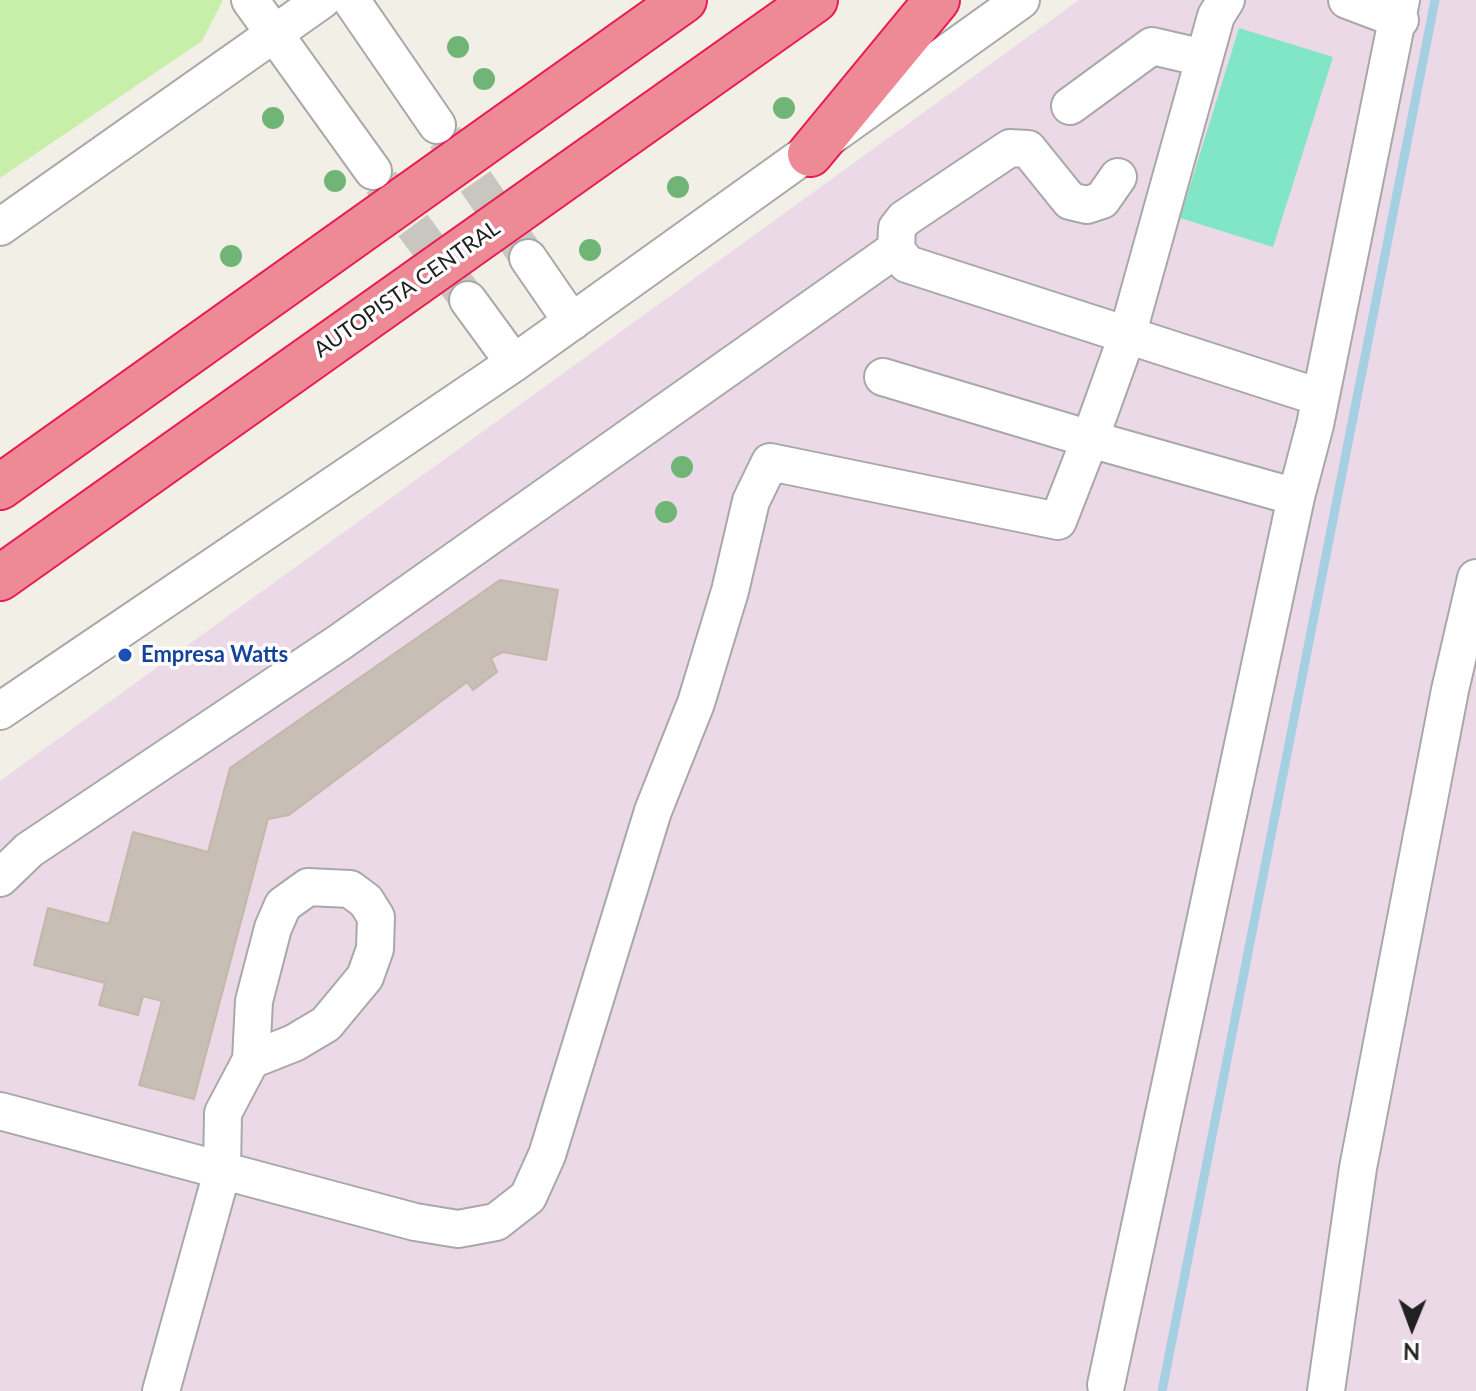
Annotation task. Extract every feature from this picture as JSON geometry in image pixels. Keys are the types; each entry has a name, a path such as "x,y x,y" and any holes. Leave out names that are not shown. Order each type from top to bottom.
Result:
{"highway":[{"path":"0,487 684,0"},
{"name":"AUTOPISTA CENTRAL","path":"0,578 815,0"},
{"path":"810,154 937,0"}],"street":[{"path":"250,0 373,171"},
{"path":"0,227 322,0"},
{"path":"351,0 437,125"},
{"path":"0,711 514,363 1021,0"},
{"path":"0,1111 415,1222 458,1229 496,1222 528,1197 547,1155 653,811 696,703 730,591 751,501 770,462 1058,521 1127,336 1216,16 1226,0"},
{"path":"1106,1385 1400,10 1347,0"},
{"path":"1070,106 1152,46 1204,58"},
{"path":"1118,177 1102,200 1087,205 1070,201 1028,149 1010,148 904,219 897,228 896,249 907,264 1319,397"},
{"path":"0,878 29,850 340,642 896,249"},
{"path":"528,258 572,322"},
{"path":"468,300 514,363"},
{"path":"883,377 1296,497"},
{"path":"1326,1391 1358,1168 1450,690 1476,578"},
{"path":"161,1391 222,1172 223,1113 251,1060 254,1001 273,928 283,905 308,887 350,889 366,901 376,917 375,949 365,977 326,1024 294,1043 251,1060"}],"shaded area":[{"path":"1079,0 1476,0 1476,1391 0,1391 0,781"}],"green space":[{"path":"0,0 223,0 202,41 0,178"},
{"path":"1239,28 1333,57 1273,247 1180,218"}],"building":[{"path":"500,580 558,590 546,660 503,652 491,658 497,672 473,690 467,682 289,815 268,819 194,1099 139,1085 162,1001 143,996 138,1015 99,1005 105,983 34,965 48,908 109,924 133,832 208,852 230,768"}],"waterway":[{"path":"1162,1391 1435,0"}],"tunnel":[{"path":"445,137 528,258"},
{"path":"381,182 468,300"}],"place":[{"name":"Empresa Watts","path":"125,655"}]}
